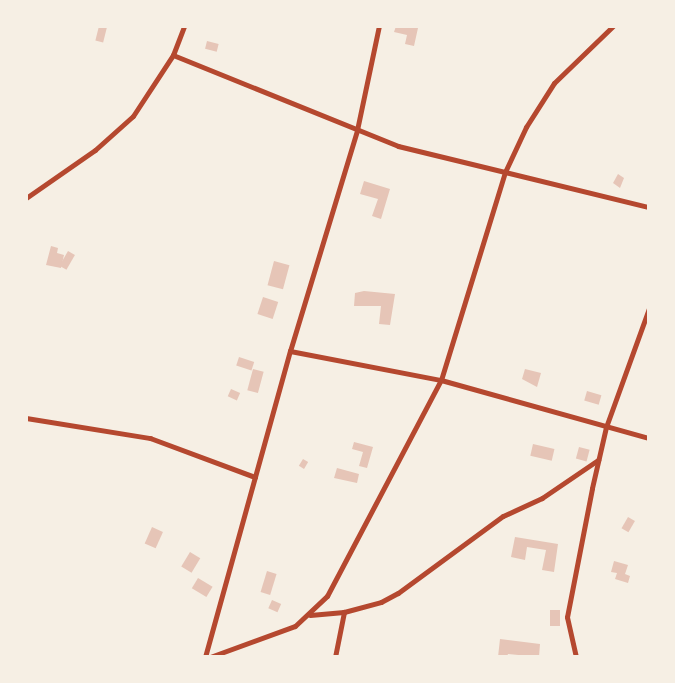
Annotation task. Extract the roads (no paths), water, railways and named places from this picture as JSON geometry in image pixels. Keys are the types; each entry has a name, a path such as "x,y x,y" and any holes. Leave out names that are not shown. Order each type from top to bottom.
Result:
{"street":[{"path":"26,198 121,128 144,102 173,55 184,26"},
{"path":"205,657 290,351 357,130 379,26"},
{"path":"210,657 285,631 309,615 326,596 442,380 505,172 526,127 554,83 613,26"},
{"path":"173,55 357,130 431,156 649,207"},
{"path":"576,657 567,617 598,460 606,427 649,308"},
{"path":"290,351 442,380 649,438"},
{"path":"26,418 157,440 255,477"},
{"path":"309,615 344,612 382,602 398,593 503,516 542,498 598,460"},
{"path":"335,657 344,612"}]}
